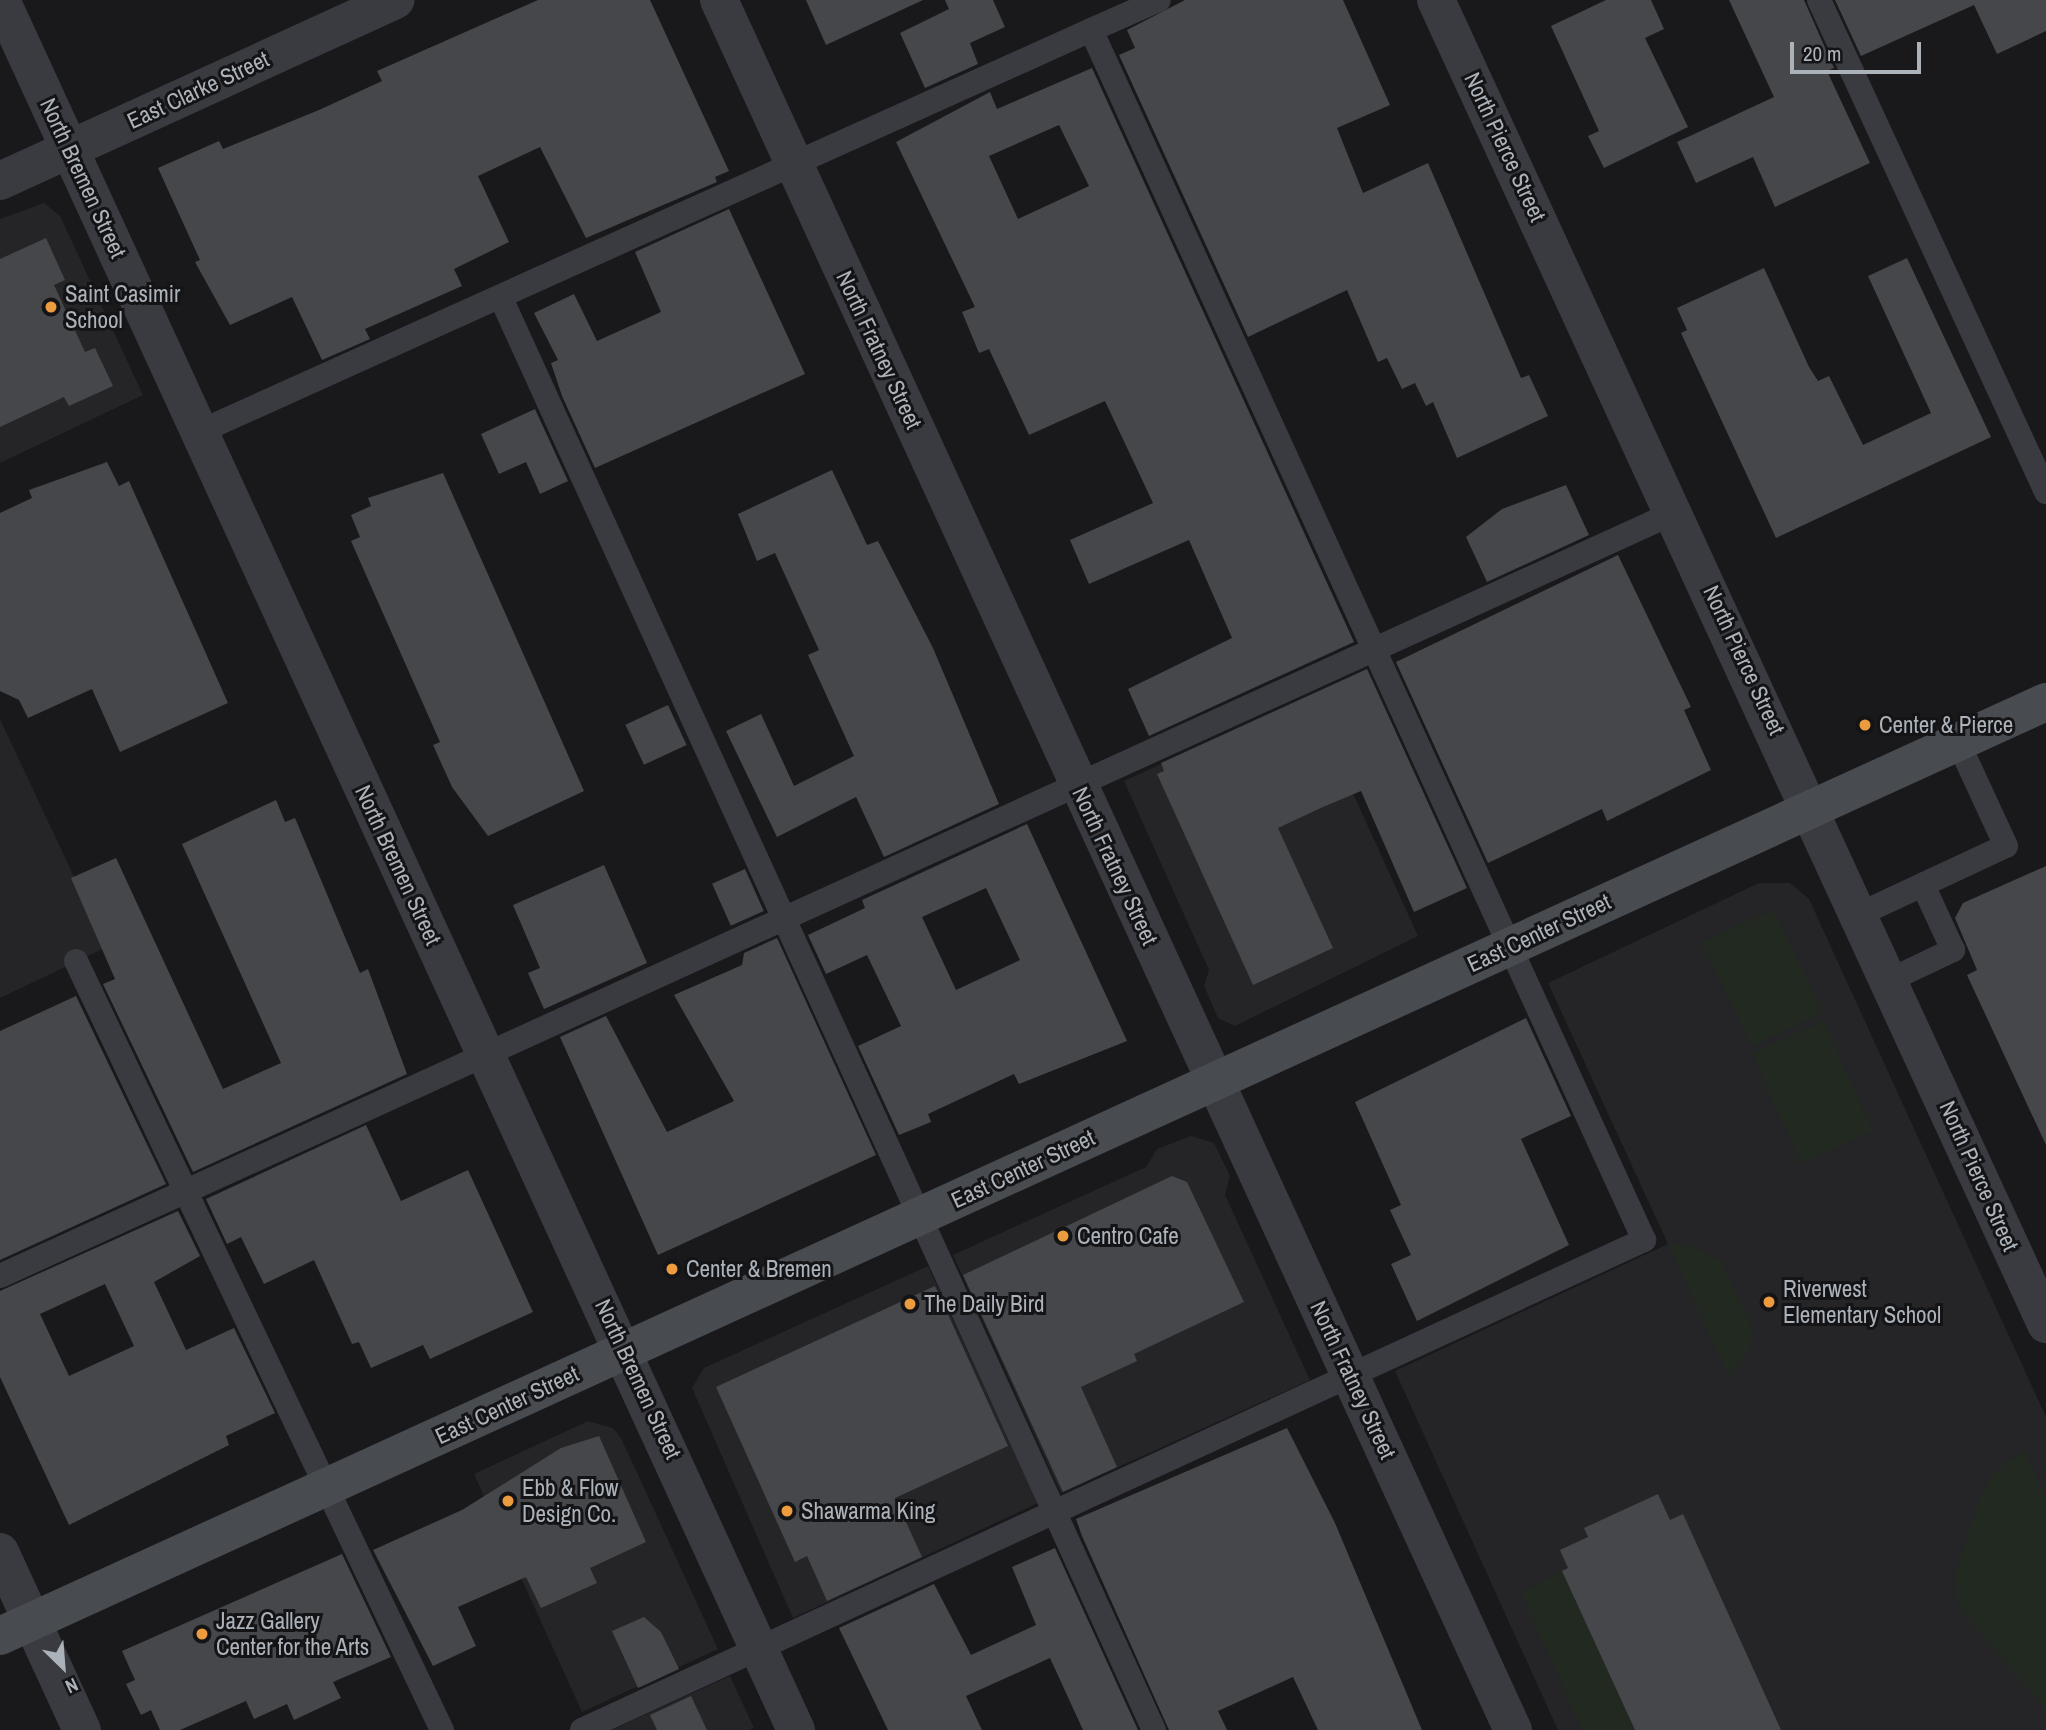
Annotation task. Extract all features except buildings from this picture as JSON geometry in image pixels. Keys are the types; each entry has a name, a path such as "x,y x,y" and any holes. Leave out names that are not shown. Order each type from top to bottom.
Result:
{"street":[{"name":"North Bremen Street","path":"1,0 486,1058 626,1351 796,1730"},
{"name":"North Fratney Street","path":"719,0 1513,1730"},
{"name":"North Pierce Street","path":"1436,0 1676,512 2046,1324"},
{"name":"East Clarke Street","path":"0,181 374,5"},
{"name":"East Center Street","path":"16,1629 2046,702"},
{"path":"0,1552 16,1629 82,1730"}],"lane":[{"path":"199,432 796,167 1160,0"},
{"path":"1819,0 2046,492"},
{"path":"582,1730 1644,1240 1513,945 1091,30"},
{"path":"500,298 787,921 1154,1730"},
{"path":"0,1276 787,921 1676,512"},
{"path":"1860,914 2006,846 1958,742"},
{"path":"1890,980 1953,950 1923,885"},
{"path":"75,961 329,1487 442,1730"}],"shaded area":[{"name":"Saint Casimir School","path":"44,203 60,216 143,395 0,463 0,219"},
{"path":"1309,697 1418,936 1235,1026 1218,1018 1204,986 1209,970 1124,781"},
{"path":"0,719 107,947 0,998"},
{"name":"Riverwest Elementary School","path":"1759,883 1790,883 1809,899 2046,1417 2046,1730 1558,1730 1395,1371 1668,1244 1548,983"},
{"path":"1774,909 1823,1013 1751,1047 1702,942"},
{"path":"1824,1021 1873,1132 1801,1164 1752,1053"},
{"path":"1191,1136 1214,1143 1230,1176 1225,1195 1310,1380 1061,1493 953,1255 1146,1167 1157,1149"},
{"path":"1668,1244 1691,1246 1721,1261 1753,1330 1751,1346 1729,1378"},
{"path":"928,1266 1038,1503 793,1618 692,1388 704,1368"},
{"path":"588,1421 613,1428 621,1438 718,1649 582,1712 474,1474"},
{"path":"2024,1450 2046,1499 2046,1711 1957,1604 1956,1570 1980,1497 1995,1472"},
{"path":"1562,1571 1635,1730 1582,1730 1521,1593"},
{"path":"730,1676 754,1728 612,1730"}],"place":[{"name":"Saint Casimir School","path":"51,307"},
{"name":"Center & Pierce","path":"1865,725"},
{"name":"Centro Cafe","path":"1063,1236"},
{"name":"Center & Bremen","path":"672,1269"},
{"name":"Riverwest Elementary School","path":"1769,1302"},
{"name":"The Daily Bird","path":"910,1304"},
{"name":"Ebb & Flow Design Co.","path":"508,1501"},
{"name":"Shawarma King","path":"787,1511"},
{"name":"Jazz Gallery Center for the Arts","path":"202,1634"}]}
